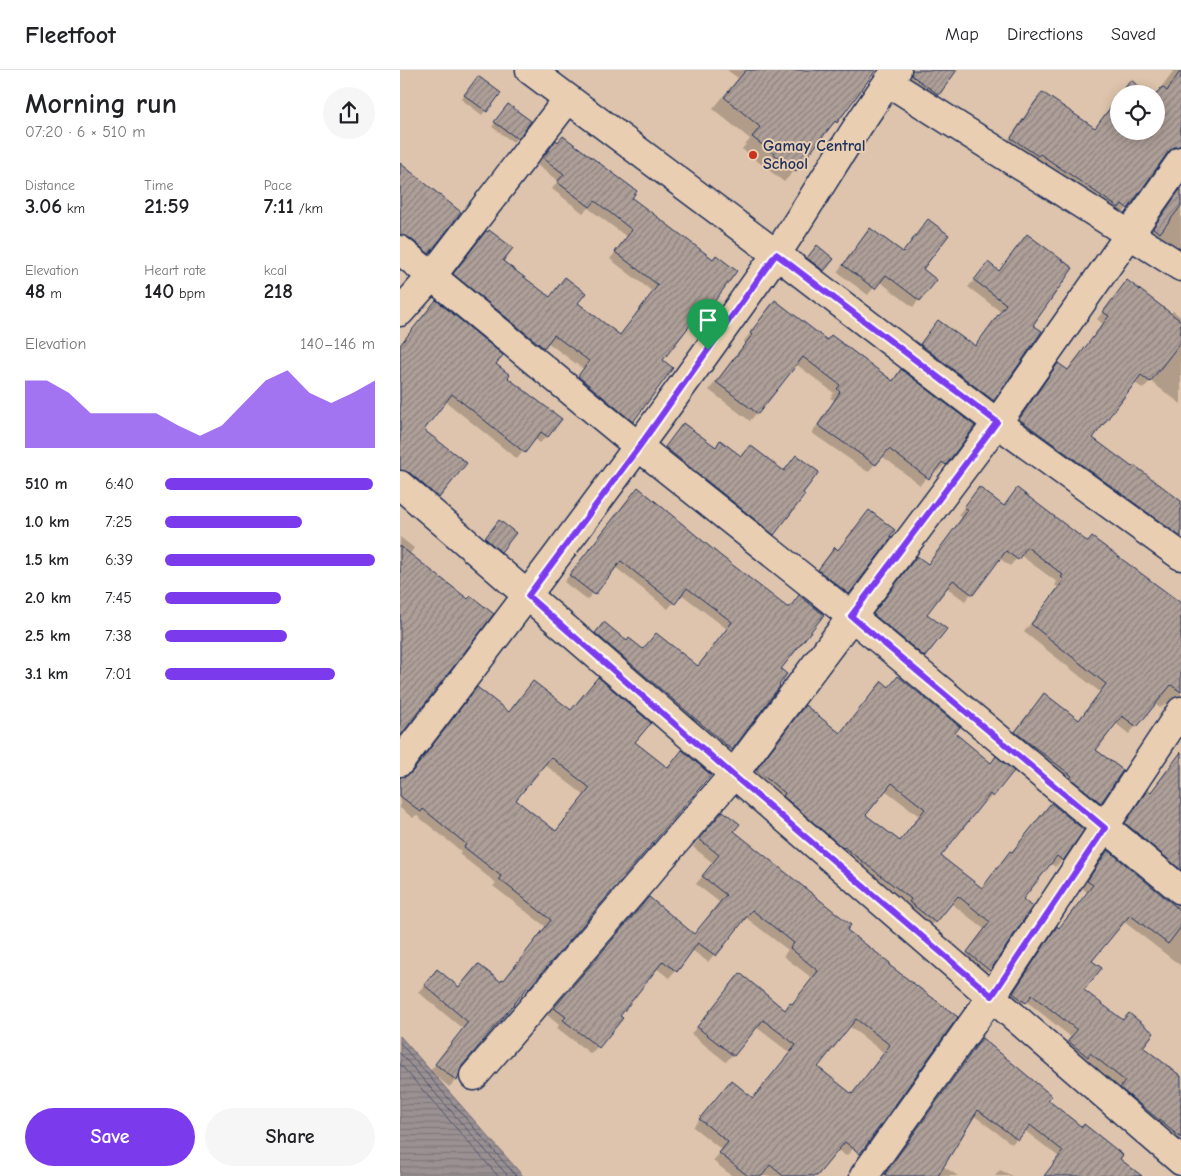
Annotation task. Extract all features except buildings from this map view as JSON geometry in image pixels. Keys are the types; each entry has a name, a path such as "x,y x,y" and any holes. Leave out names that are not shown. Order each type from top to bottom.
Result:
{"street":[{"path":"530,70 997,422 1181,556"},
{"path":"400,762 528,596 639,447 776,254 893,76 1181,267"},
{"path":"400,312 432,276 568,99"},
{"path":"474,1076 733,775 997,422 1181,160"},
{"path":"400,250 639,447 851,616 1181,890"},
{"path":"400,485 1181,1161"},
{"path":"864,1176 992,996 1181,712"}],"water":[{"path":"400,1036 523,1176 400,1176"}],"place":[{"name":"Gamay Central School","path":"753,155"}],"route":[{"path":"776,254 997,422 851,616 1105,828 992,996 733,775 528,596 639,447 708,350 776,254"}]}
